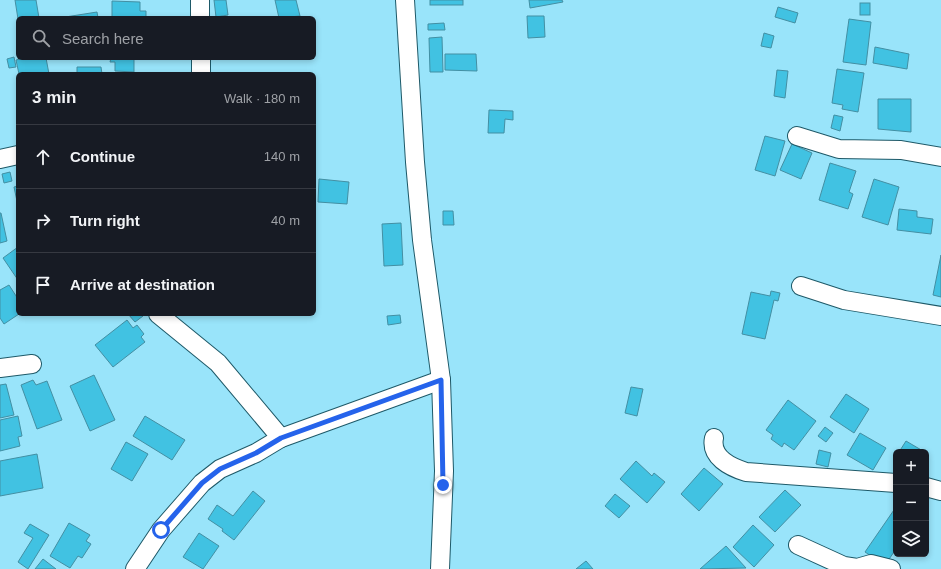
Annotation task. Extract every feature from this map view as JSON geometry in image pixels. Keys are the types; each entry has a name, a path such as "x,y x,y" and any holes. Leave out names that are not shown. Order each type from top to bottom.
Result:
{"street":[{"path":"200,0 200,16"},
{"path":"405,0 415,162 422,240 441,380 444,471 440,569"},
{"path":"201,60 201,72"},
{"path":"797,136 839,149 901,150 941,157"},
{"path":"0,159 16,155"},
{"path":"801,286 844,300 941,316"},
{"path":"160,316 218,363 281,438"},
{"path":"0,368 32,364"},
{"path":"135,569 161,530 202,483 220,469 256,453 281,438 441,380"},
{"path":"714,438 712,446 716,454 735,468 746,472 893,483"},
{"path":"929,488 941,491"},
{"path":"798,545 844,566 857,568 872,564 891,569"}],"building":[{"path":"15,0 36,0 39,16 18,16"},
{"path":"214,0 226,0 228,15 216,16"},
{"path":"275,0 296,0 300,16 279,16"},
{"path":"430,0 463,0 463,5 430,5"},
{"path":"529,0 562,0 563,2 530,8"},
{"path":"112,1 140,2 140,11 146,11 146,16 112,16"},
{"path":"860,3 870,3 870,15 860,15"},
{"path":"778,7 798,13 795,23 775,17"},
{"path":"97,12 98,16 72,16"},
{"path":"527,16 544,16 545,37 528,38"},
{"path":"849,19 871,22 866,65 843,62"},
{"path":"444,23 445,30 428,30 428,24"},
{"path":"764,33 774,36 771,48 761,46"},
{"path":"442,37 443,72 430,72 429,38"},
{"path":"875,47 909,54 907,69 873,63"},
{"path":"445,54 476,54 477,71 445,70"},
{"path":"14,57 16,67 9,68 7,59"},
{"path":"16,60 46,60 49,72 19,72"},
{"path":"110,60 134,60 134,72 115,71 115,62 110,62"},
{"path":"77,67 101,67 102,72 77,72"},
{"path":"837,69 864,73 858,112 842,109 843,105 832,103"},
{"path":"777,70 788,71 785,98 774,96"},
{"path":"878,99 911,99 911,132 878,129"},
{"path":"489,110 513,111 513,120 505,119 504,133 488,133"},
{"path":"834,115 843,117 840,131 831,128"},
{"path":"765,136 785,141 775,176 755,170"},
{"path":"792,144 812,153 801,179 780,170"},
{"path":"830,163 856,171 849,192 853,194 848,209 819,200"},
{"path":"10,172 12,181 4,183 2,174"},
{"path":"319,179 349,182 347,204 318,202"},
{"path":"874,179 899,187 888,225 862,217"},
{"path":"899,209 917,211 917,217 933,219 931,234 897,230"},
{"path":"443,211 453,211 454,225 443,225"},
{"path":"0,213 7,241 0,243"},
{"path":"401,223 403,265 384,266 382,224"},
{"path":"16,248 16,277 3,258"},
{"path":"941,255 941,297 933,295"},
{"path":"9,285 16,296 16,316 4,324 0,318 0,290"},
{"path":"771,291 780,293 778,301 774,300 765,339 742,334 751,292 770,296"},
{"path":"400,315 401,323 388,325 387,316"},
{"path":"130,316 143,316 135,322"},
{"path":"127,320 133,328 137,325 144,334 141,337 145,342 113,367 95,345"},
{"path":"94,375 115,420 90,431 70,386"},
{"path":"33,380 36,385 47,381 62,420 37,429 21,385"},
{"path":"6,384 14,415 0,418 0,385"},
{"path":"631,387 643,389 637,416 625,413"},
{"path":"846,394 869,409 854,433 830,417"},
{"path":"788,400 816,421 794,450 784,443 782,447 771,439 773,435 766,430"},
{"path":"18,416 22,436 18,437 20,446 0,451 0,420"},
{"path":"145,416 185,440 172,460 133,436"},
{"path":"825,427 833,433 826,442 818,436"},
{"path":"860,433 886,448 873,470 847,455"},
{"path":"906,441 920,449 901,449"},
{"path":"126,442 148,454 132,481 111,469"},
{"path":"819,450 831,453 828,467 816,464"},
{"path":"37,454 43,488 0,496 0,461"},
{"path":"636,461 652,476 654,473 665,482 647,503 620,479"},
{"path":"704,468 723,484 699,511 681,494"},
{"path":"785,490 801,505 775,532 759,517"},
{"path":"253,491 265,501 234,540 222,531 223,529 208,519 217,505 233,516"},
{"path":"615,494 630,506 619,518 605,506"},
{"path":"893,511 893,553 885,565 865,552"},
{"path":"69,523 90,535 86,541 91,544 82,558 78,556 70,568 50,556"},
{"path":"30,524 49,535 28,569 18,562 33,538 24,533"},
{"path":"753,525 774,545 754,567 733,547"},
{"path":"199,533 219,546 203,569 183,557"},
{"path":"726,546 746,568 700,569"},
{"path":"43,559 56,569 35,569"},
{"path":"586,561 593,569 576,569"}],"route":[{"path":"161,530 202,483 220,469 256,453 281,438 441,380 444,471 443,485"}]}
